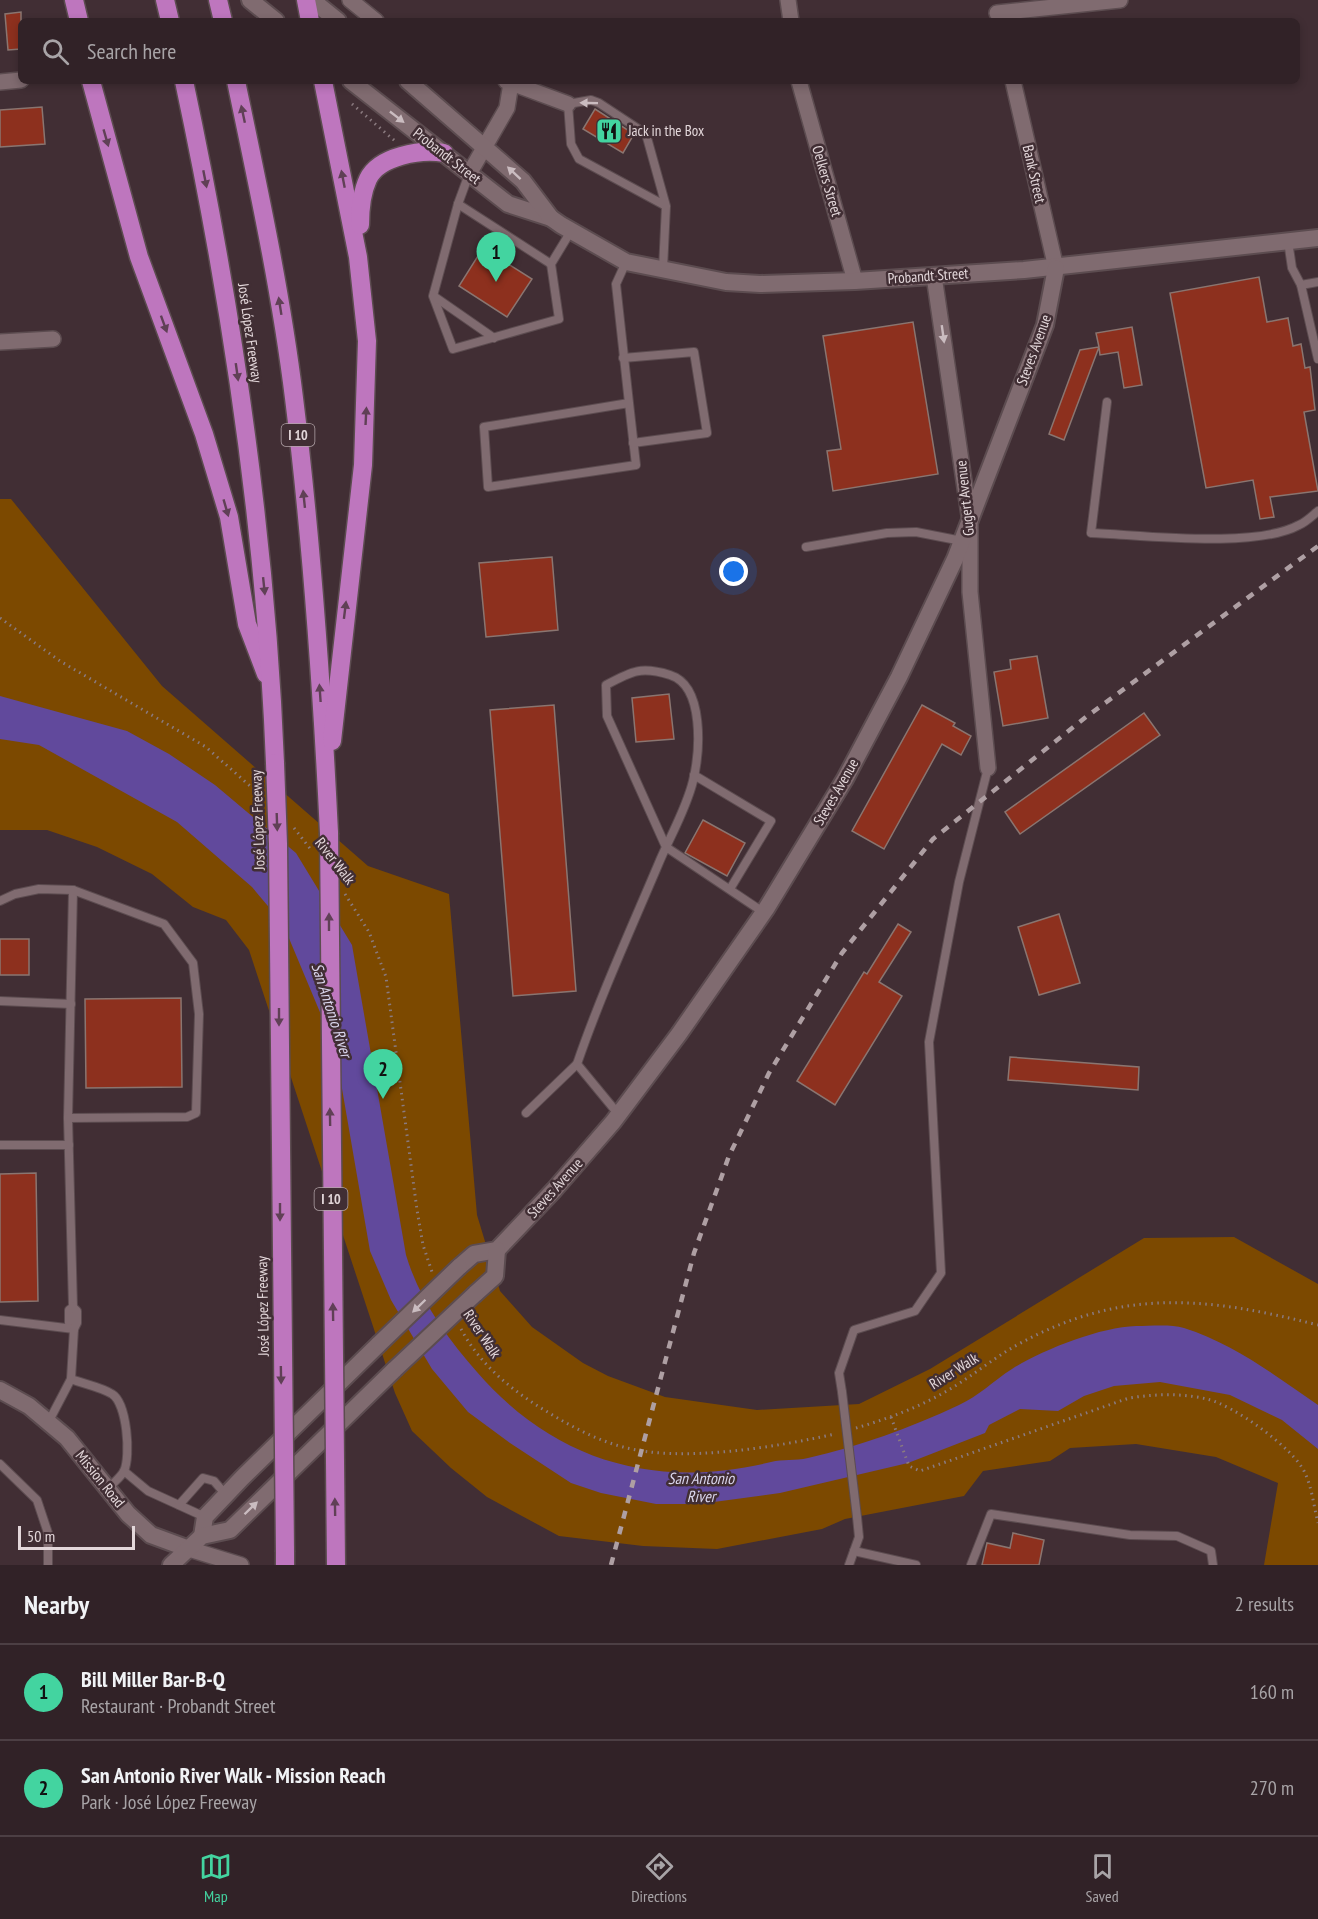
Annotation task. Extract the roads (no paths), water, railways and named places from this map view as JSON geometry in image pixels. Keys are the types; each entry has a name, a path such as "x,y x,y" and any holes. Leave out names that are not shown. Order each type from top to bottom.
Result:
{"highway":[{"path":"74,0 78,18"},
{"path":"165,0 169,18"},
{"path":"218,0 222,18"},
{"path":"306,0 309,18"},
{"path":"92,84 139,257 207,445 229,517 247,624 272,690"},
{"name":"José López Freeway","path":"185,84 218,243 256,501 272,690 278,844 285,1565"},
{"name":"I 10","path":"237,84 274,273 294,398 310,562 327,794 336,1565"},
{"path":"324,84 358,257 367,341 366,416 327,794"},
{"path":"358,257 360,202 368,177 385,163 401,156 433,151 444,153"}],"main road":[{"path":"250,0 272,18"},
{"path":"312,0 334,18"},
{"name":"Probandt Street","path":"355,84 508,204 551,218 626,262 726,282 802,284 1056,268 1318,238"},
{"name":"Probandt Street","path":"412,84 523,181 551,218"},
{"name":"Steves Avenue","path":"205,1517 459,1267 474,1254 497,1250 555,1190 619,1114 679,1034 763,912 845,779 904,666 962,541 1045,325 1056,268"},
{"path":"202,1536 230,1530 495,1275 497,1250"},
{"name":"Mission Road","path":"0,1390 29,1406 67,1438 107,1490 151,1535 189,1550"},
{"path":"171,1565 202,1536 205,1517"}],"street":[{"path":"350,0 372,18"},
{"path":"788,0 791,18"},
{"path":"997,11 1120,0"},
{"path":"0,82 18,80"},
{"path":"470,174 507,108 509,84"},
{"path":"514,84 568,104"},
{"name":"Oelkers Street","path":"800,84 855,281"},
{"name":"Bank Street","path":"1014,84 1056,268"},
{"name":"Gugert Avenue","path":"934,276 970,522 970,592 988,768"},
{"path":"0,342 53,339"},
{"name":"Mission Road","path":"189,1550 241,1565"}],"lane":[{"path":"663,271 666,206 646,134 599,103 591,100 568,104 571,144 579,159 666,206"},
{"path":"470,174 458,204 434,296 453,349 559,319 551,264 571,231"},
{"path":"458,204 551,264"},
{"path":"1288,241 1292,268 1301,285 1318,359"},
{"path":"626,262 616,284 636,465 488,487 484,427 629,403"},
{"path":"1301,285 1318,282"},
{"path":"434,296 494,338"},
{"path":"623,358 694,352 706,433 633,443"},
{"path":"1107,402 1091,533 1228,539 1273,533 1299,526 1318,511"},
{"path":"806,547 887,533 916,532 962,541"},
{"path":"526,1113 577,1064 666,847 694,775 699,741 692,692 676,677 649,668 622,676 606,685 607,716 666,847 763,912"},
{"path":"849,1565 859,1537 839,1373 854,1330 915,1311 941,1273 929,1042 959,882 988,768"},
{"path":"694,775 771,821 730,889"},
{"path":"0,901 15,894 39,889 74,890 164,924 193,963 199,1014 195,1113 187,1117 68,1118"},
{"path":"49,1422 72,1379 74,1329 69,1323 69,1310 73,1306 68,1118 74,890"},
{"path":"0,1001 71,1004"},
{"path":"577,1064 619,1114"},
{"path":"0,1145 69,1145"},
{"path":"0,1320 74,1329"},
{"path":"72,1379 113,1394 121,1404 125,1416 124,1471 107,1490"},
{"path":"0,1464 37,1500 48,1533 48,1565"},
{"path":"124,1471 148,1491 205,1517"},
{"path":"179,1505 203,1478 214,1480 226,1496"},
{"path":"971,1565 991,1514 1130,1535 1177,1536 1211,1551 1213,1565"},
{"path":"854,1551 916,1565"}],"water":[{"name":"San Antonio River","path":"0,696 127,731 169,754 215,785 296,853 352,945 406,1255 418,1287 445,1332 477,1372 507,1403 540,1428 574,1447 610,1461 648,1470 688,1472 729,1470 776,1461 803,1459 866,1442 959,1405 1024,1362 1055,1347 1122,1327 1167,1326 1184,1328 1220,1343 1254,1362 1318,1405 1318,1449 1282,1420 1230,1395 1160,1382 1114,1386 1084,1396 1058,1411 1020,1409 989,1425 985,1433 908,1463 780,1493 699,1504 656,1504 601,1493 571,1483 468,1412 432,1369 391,1300 370,1251 335,1048 283,924 252,887 177,822 39,745 0,739"}],"railway":[{"path":"611,1565 694,1253 729,1156 769,1073 842,953 933,839 1086,717 1318,546"}],"place":[{"name":"Jack in the Box","path":"609,131"},
{"name":"Bill Miller Bar-B-Q","path":"496,282"},
{"name":"San Antonio River Walk - Mission Reach","path":"383,1099"}]}
